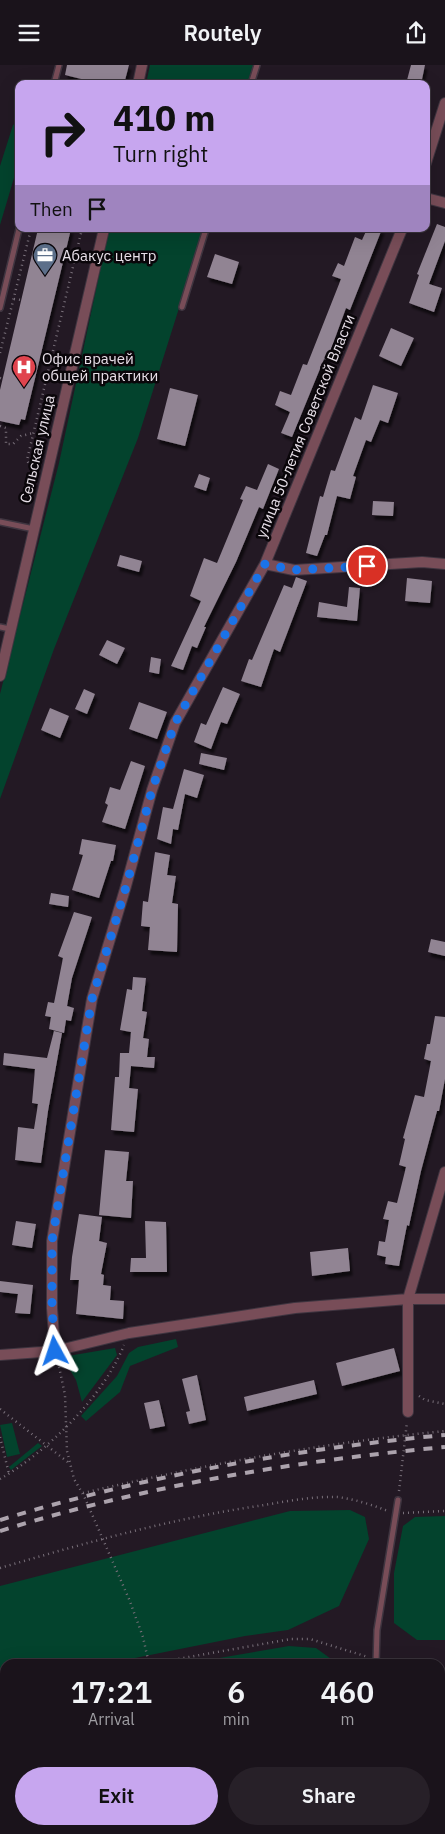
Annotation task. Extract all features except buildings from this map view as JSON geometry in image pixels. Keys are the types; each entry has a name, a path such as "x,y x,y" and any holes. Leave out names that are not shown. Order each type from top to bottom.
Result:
{"street":[{"path":"139,80 142,65"},
{"path":"430,150 445,103"},
{"path":"430,199 445,203"},
{"name":"Сельская улица","path":"0,676 103,232"},
{"name":"улица 50-летия Советской Власти","path":"55,1351 52,1308 52,1241 92,999 126,887 152,790 175,723 265,564 401,232"},
{"path":"265,564 294,570 422,563 445,564"},
{"path":"408,1412 408,1299 445,1172"},
{"path":"0,1355 55,1351 129,1333 295,1308 408,1299 445,1299"}],"lane":[{"path":"55,80 58,65"},
{"path":"252,80 257,65"},
{"path":"0,308 18,232"},
{"path":"182,307 205,232"},
{"path":"0,521 34,529"},
{"path":"0,627 11,629"},
{"path":"376,1659 376,1630 398,1500"}],"path":[{"path":"0,353 30,232"},
{"path":"33,484 35,476 27,460 81,232"},
{"path":"14,299 21,300"},
{"path":"0,426 6,428 6,444 13,444 21,436 33,433"},
{"path":"0,1479 37,1456 65,1428 116,1365 129,1333"},
{"path":"55,1351 65,1395 65,1428 74,1479 83,1493 129,1599 143,1637 148,1659"},
{"path":"408,1384 425,1401 445,1404"},
{"path":"0,1409 70,1464"},
{"path":"398,1500 408,1412"},
{"path":"83,1493 198,1467 286,1451 445,1431"},
{"path":"0,1437 9,1473"},
{"path":"0,1568 102,1538 221,1512 290,1501 337,1497 369,1503 395,1513 445,1511"},
{"path":"177,1659 291,1639 310,1639 367,1659"}],"green space":[{"path":"150,65 253,65 248,80 147,80"},
{"path":"15,124 15,174 0,225 0,166"},
{"path":"108,232 203,232 138,438 54,649 0,799 0,694 59,463"},
{"path":"176,1339 178,1347 130,1366 120,1392 86,1421 81,1416 117,1376 129,1353 138,1347"},
{"path":"115,1348 117,1355 82,1402 76,1380 62,1357"},
{"path":"12,1423 20,1454 7,1457 0,1425"},
{"path":"38,1443 42,1446 11,1470 9,1467"},
{"path":"350,1510 365,1517 369,1539 339,1606 288,1630 245,1636 130,1659 0,1659 0,1586 290,1511"},
{"path":"445,1516 445,1640 417,1640 394,1623 394,1573 403,1526 415,1517"},
{"path":"289,1646 316,1648 331,1659 213,1659"}],"railway":[{"path":"0,1520 110,1490 221,1466 333,1448 445,1435"},
{"path":"0,1531 109,1501 220,1477 332,1460 445,1447"}],"place":[{"name":"Абакус центр","path":"45,276"},
{"name":"Офис врачей общей практики","path":"24,388"}],"route":[{"path":"55,1351 52,1308 52,1241 92,999 126,887 152,790 175,723 265,564 294,570 367,566"}]}
